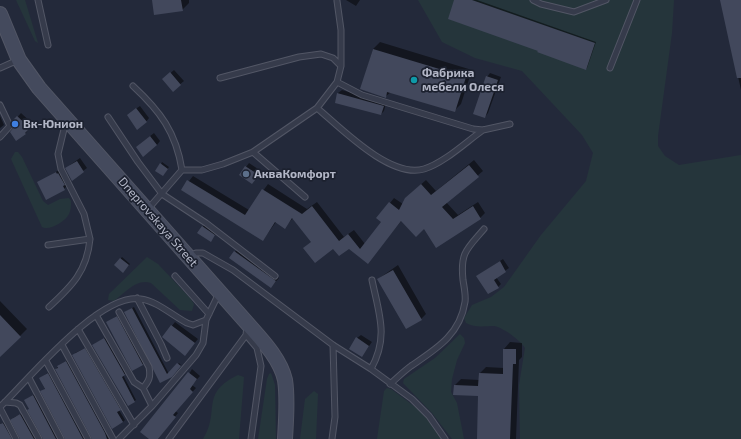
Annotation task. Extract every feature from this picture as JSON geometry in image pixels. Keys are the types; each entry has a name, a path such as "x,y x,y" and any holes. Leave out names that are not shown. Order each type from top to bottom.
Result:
{"main road":[{"name":"Dneprovskaya Street","path":"0,14 19,60 35,83 220,292 247,329 274,357 282,370 285,380 285,439"}],"lane":[{"path":"38,0 48,45"},
{"path":"533,0 541,4 574,12 606,0"},
{"path":"610,68 637,0"},
{"path":"182,170 202,170 223,164 253,152 317,108 337,82 341,66 341,30 337,1"},
{"path":"220,78 299,56 321,54 333,58 341,66"},
{"path":"0,68 19,60"},
{"path":"337,82 362,95 439,119 483,130"},
{"path":"133,86 150,102 166,123 179,151 182,170 147,210"},
{"path":"0,105 10,126 0,137"},
{"path":"317,108 358,143 389,164 411,171 425,168 447,156 483,130 510,124"},
{"path":"108,117 138,162 162,194 206,223 275,276"},
{"path":"49,307 70,287 80,273 89,256 90,239 84,214 61,169 58,154 67,120"},
{"path":"253,152 305,197"},
{"path":"390,384 410,366 436,350 448,339 458,321 465,302 462,273 464,253 484,229"},
{"path":"48,245 90,239"},
{"path":"188,257 196,253 203,253 223,263 333,345 371,369 412,399 429,416 445,439"},
{"path":"175,276 209,314"},
{"path":"371,369 379,356 382,334 372,280"},
{"path":"119,439 152,406 202,347 206,320 220,292"},
{"path":"16,439 0,408 4,402 78,329 115,303 130,298 137,298 148,301 193,325 206,320"},
{"path":"137,298 167,358"},
{"path":"119,312 149,367 151,374 149,380 143,388"},
{"path":"96,315 134,382 143,388 152,406"},
{"path":"78,329 134,425"},
{"path":"169,439 247,329 257,348 261,366 251,439"},
{"path":"62,345 112,439"},
{"path":"332,439 335,417 333,345"},
{"path":"46,361 88,439"},
{"path":"29,378 62,439"},
{"path":"4,402 16,402 20,405 39,439"}],"shaded area":[{"path":"16,0 25,0 38,43 35,41"},
{"path":"418,0 674,0 672,33 658,136 658,146 665,156 679,165 741,155 741,439 520,439 519,385 525,348 516,338 498,327 473,326 466,323 464,318 472,305 491,297 504,287 541,235 586,181 593,153 582,135 522,71 475,58 442,42"},
{"path":"15,152 18,152 22,157 43,201 48,205 60,199 69,198 71,201 71,209 69,214 61,223 49,228 42,227 11,159"},
{"path":"147,257 158,264 190,298 194,304 192,311 180,310 151,283 146,282 136,284 114,301 108,300 109,294"},
{"path":"460,334 464,338 465,343 457,360 452,379 451,392 457,403 464,439 452,439 432,413 403,383 404,379 435,358"},
{"path":"271,373 275,385 276,439 258,439 267,379"},
{"path":"238,375 244,377 239,439 203,439 211,420 215,396 226,382"},
{"path":"387,388 391,389 422,412 442,439 377,439 384,391"},
{"path":"314,391 318,394 316,439 300,439 305,399"}],"building":[{"path":"152,0 181,0 183,11 154,15"},
{"path":"454,0 472,0 595,43 586,70 448,19"},
{"path":"720,0 741,0 741,78 737,78"},
{"name":"Фабрика мебели Олеся","path":"373,49 466,77 455,112 387,92 386,98 360,89"},
{"path":"170,72 181,85 173,92 162,79"},
{"path":"486,76 498,80 485,118 473,114"},
{"path":"337,93 384,106 381,115 335,103"},
{"path":"136,108 147,122 137,130 127,115"},
{"path":"17,116 30,128 25,133 26,134 16,141 10,132 14,127 12,121"},
{"path":"150,136 157,145 143,157 136,147"},
{"path":"77,161 84,172 72,181 65,168"},
{"path":"160,163 168,169 163,176 155,171"},
{"path":"469,165 479,177 442,207 453,219 473,206 481,219 436,248 424,229 416,237 401,221 368,264 349,249 339,256 333,249 315,263 303,248 311,242 292,218 285,229 275,222 263,241 181,190 187,180 245,215 262,189 302,214 312,206 339,241 348,234 360,249 381,222 376,218 389,202 399,210 405,198 421,184 431,195"},
{"path":"245,166 259,175 252,184 239,175"},
{"path":"56,172 65,185 63,186 65,190 46,200 37,182"},
{"path":"202,226 215,235 211,242 197,233"},
{"path":"234,251 276,281 271,288 229,258"},
{"path":"120,258 129,265 123,273 114,265"},
{"path":"500,261 506,272 494,280 499,288 488,294 476,276"},
{"path":"393,270 422,320 406,329 377,279"},
{"path":"132,308 167,374 177,363 181,366 172,377 160,383 124,312"},
{"path":"0,315 21,337 0,357"},
{"path":"117,316 143,365 132,371 106,322"},
{"path":"171,325 195,343 185,356 162,337"},
{"path":"356,337 369,346 362,357 349,349"},
{"path":"104,338 125,375 122,377 135,402 128,406 92,345"},
{"path":"85,348 121,410 117,412 123,422 112,429 72,355"},
{"path":"503,349 516,349 516,364 513,364 510,439 477,439 478,396 453,395 454,385 478,386 479,373 503,374"},
{"path":"66,361 107,439 92,439 55,369 58,368 57,366"},
{"path":"188,372 197,379 190,389 193,392 173,415 176,417 158,439 149,439 140,432"},
{"path":"48,373 83,439 65,439 40,391 45,389 39,378"},
{"path":"33,395 56,439 43,439 27,410 29,409 24,400"},
{"path":"20,414 34,439 20,439 10,420"},
{"path":"3,423 12,439 0,439 0,424"}],"place":[{"name":"Фабрика мебели Олеся","path":"414,80"},
{"name":"Вк-Юнион","path":"15,124"},
{"name":"АкваКомфорт","path":"246,174"}]}
